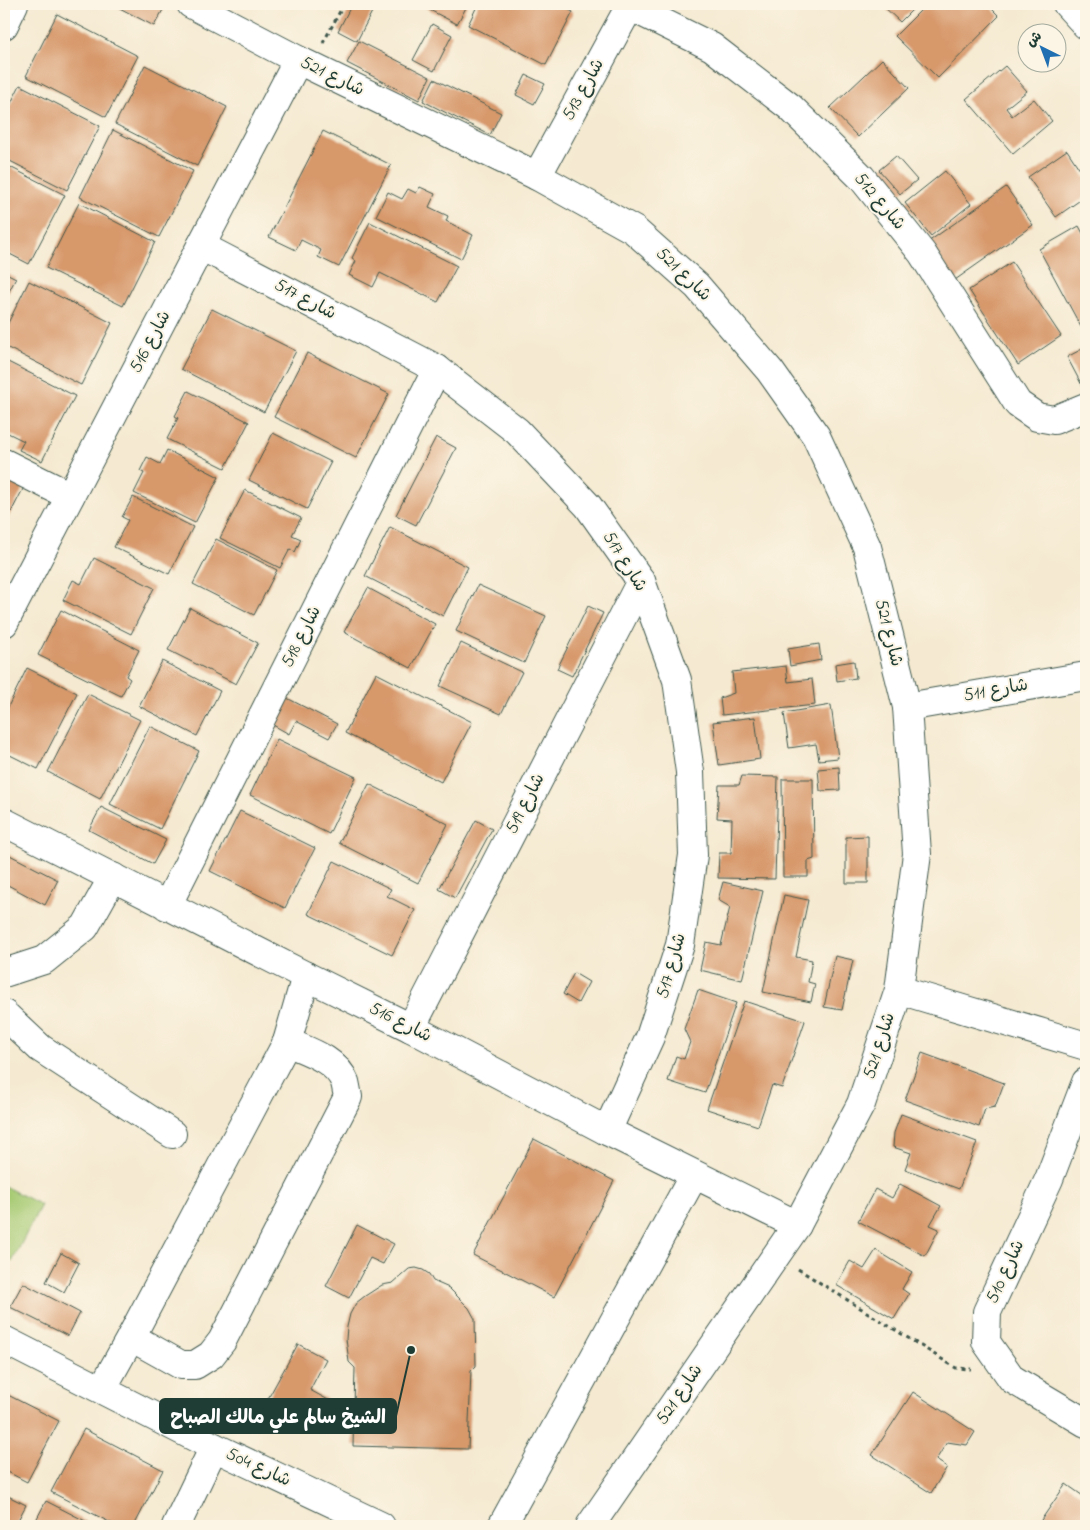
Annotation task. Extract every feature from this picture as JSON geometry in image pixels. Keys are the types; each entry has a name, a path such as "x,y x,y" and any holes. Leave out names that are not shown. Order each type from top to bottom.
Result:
{"street":[{"path":"4,25 14,4"},
{"name":"شارع 521","path":"191,4 298,60 537,176 634,230 697,286 770,371 816,436 867,547 907,707 917,854 899,990 861,1104 797,1225 590,1526"},
{"path":"1067,4 1086,24"},
{"name":"شارع 513","path":"537,176 630,5"},
{"name":"شارع 512","path":"630,5 712,46 790,107 862,178 922,253 1018,404 1038,417 1054,420 1086,407"},
{"name":"شارع 516","path":"4,623 298,60"},
{"name":"شارع 517","path":"201,246 438,369 517,431 588,506 641,581 677,680 690,772 693,855 680,945 650,1037 607,1131"},
{"name":"شارع 518","path":"167,906 438,369"},
{"path":"4,463 70,496"},
{"name":"شارع 519","path":"411,1028 641,581"},
{"name":"شارع 511","path":"907,707 1086,676"},
{"name":"شارع 516","path":"4,822 411,1028 607,1131 797,1225"},
{"path":"4,973 44,960 85,927 113,877"},
{"path":"102,1389 287,1042 306,976"},
{"path":"899,990 1086,1046"},
{"path":"4,1014 40,1048 172,1134"},
{"path":"131,1337 181,1365 195,1365 212,1355 222,1341 348,1097 344,1080 337,1069 329,1062 287,1042"},
{"name":"شارع 510","path":"1086,1082 1050,1179 987,1312 986,1342 1012,1379 1086,1423"},
{"path":"502,1526 694,1175"},
{"name":"شارع 504","path":"4,1340 214,1448 381,1526"},
{"path":"176,1526 214,1448"}],"path":[{"path":"298,60 324,41 344,4"},
{"path":"776,1255 956,1368 976,1370 1001,1363"}],"green space":[{"path":"4,1186 41,1205 12,1262 4,1257"}],"building":[{"path":"112,4 155,4 164,8 154,26"},
{"path":"352,4 376,4 357,41 338,31"},
{"path":"418,4 468,4 457,24"},
{"path":"478,4 558,4 573,12 546,65 468,25"},
{"path":"881,4 918,4 900,22"},
{"path":"927,4 987,4 999,16 938,78 895,36"},
{"path":"57,14 138,56 106,117 26,76"},
{"path":"432,24 452,35 434,71 413,60"},
{"path":"359,41 430,77 419,100 347,63"},
{"path":"882,59 909,88 858,137 830,108"},
{"path":"145,65 227,107 197,166 115,124"},
{"path":"1005,66 1027,91 1006,108 1012,116 1034,99 1052,121 1013,154 966,99"},
{"path":"526,75 545,84 534,104 516,95"},
{"path":"434,79 501,113 490,135 423,101"},
{"path":"20,85 100,126 67,190 4,158 4,117"},
{"path":"113,130 193,171 159,237 80,197"},
{"path":"323,131 391,165 339,267 318,257 321,250 301,240 296,250 269,237"},
{"path":"1067,150 1086,179 1086,196 1056,217 1028,177"},
{"path":"896,156 917,180 900,194 879,170"},
{"path":"10,167 65,195 29,264 4,251 4,180"},
{"path":"945,171 971,204 931,236 905,203"},
{"path":"420,187 435,194 429,207 448,216 446,221 473,235 461,259 376,216 388,192 402,199 408,189 416,193"},
{"path":"1006,187 1033,225 955,280 928,242"},
{"path":"79,203 155,242 123,306 46,268"},
{"path":"370,222 457,266 438,302 380,273 373,287 349,275 356,261 352,258"},
{"path":"1079,226 1086,239 1086,325 1081,327 1039,249"},
{"path":"1012,262 1061,336 1018,365 969,290"},
{"path":"4,272 16,278 4,301"},
{"path":"29,281 112,323 81,385 4,346 4,331"},
{"path":"212,309 296,351 264,412 181,369"},
{"path":"1086,347 1086,393 1067,357"},
{"path":"307,353 389,394 356,458 274,417"},
{"path":"4,360 75,396 42,461 19,450 24,441 4,431"},
{"path":"188,391 249,422 225,468 167,439 178,418 175,416"},
{"path":"273,433 331,462 307,509 249,480"},
{"path":"436,437 456,448 416,525 396,515"},
{"path":"167,450 219,477 195,523 134,493 144,473 140,471 147,457 160,464"},
{"path":"4,477 24,487 4,526"},
{"path":"245,490 301,518 292,535 301,539 295,552 290,549 280,568 220,538"},
{"path":"133,497 193,527 169,574 114,547 128,520 122,517"},
{"path":"390,527 468,567 443,616 365,576"},
{"path":"216,539 277,570 254,615 193,584"},
{"path":"94,558 154,588 131,634 63,600 73,580 81,584"},
{"path":"478,585 546,616 524,663 456,631"},
{"path":"368,588 435,624 411,668 344,632"},
{"path":"588,606 603,613 572,676 557,669"},
{"path":"190,608 258,643 236,684 168,650"},
{"path":"61,610 139,650 126,676 130,679 121,696 38,655"},
{"path":"461,643 522,672 501,714 440,686"},
{"path":"819,644 821,660 790,666 788,649"},
{"path":"162,661 220,691 197,736 139,706"},
{"path":"854,661 856,678 837,681 835,664"},
{"path":"786,666 788,682 812,679 815,705 722,715 720,698 734,693 732,672"},
{"path":"27,668 77,693 38,769 4,752 4,715"},
{"path":"376,673 472,722 441,782 345,733"},
{"path":"88,694 140,720 100,799 48,772"},
{"path":"287,698 337,724 329,738 296,721 289,734 273,725"},
{"path":"831,705 838,758 819,760 816,744 789,748 784,713"},
{"path":"755,717 760,759 719,765 713,722"},
{"path":"150,726 199,751 160,829 110,804"},
{"path":"277,739 356,777 329,834 250,795"},
{"path":"839,767 840,790 820,791 818,769"},
{"path":"742,776 778,777 775,879 718,878 719,853 731,853 732,819 717,818 719,785 739,785"},
{"path":"782,779 813,779 814,859 808,861 808,877 783,877"},
{"path":"369,784 448,824 418,883 339,843"},
{"path":"101,807 166,840 153,864 89,830"},
{"path":"240,811 315,848 285,908 210,871"},
{"path":"476,820 492,829 455,898 439,889"},
{"path":"868,836 868,883 846,883 846,837"},
{"path":"4,852 58,880 45,905 4,883"},
{"path":"334,861 391,889 387,896 415,910 392,955 308,914"},
{"path":"723,882 763,891 742,980 700,970 706,942 721,945 730,907 718,900"},
{"path":"784,895 808,900 796,957 812,960 808,982 815,984 811,1002 763,992"},
{"path":"835,956 853,960 842,1010 824,1007"},
{"path":"574,973 589,982 578,1003 563,994"},
{"path":"698,990 736,1003 705,1093 668,1081 676,1056 684,1059 690,1042 684,1029"},
{"path":"744,1001 805,1021 782,1088 772,1085 758,1126 707,1109"},
{"path":"922,1053 1004,1083 995,1107 985,1109 979,1127 905,1100"},
{"path":"901,1114 977,1142 959,1189 905,1169 911,1153 893,1147 894,1133"},
{"path":"534,1139 614,1181 554,1297 473,1255"},
{"path":"900,1184 941,1206 930,1225 939,1229 925,1256 858,1221 875,1189 892,1198"},
{"path":"357,1225 394,1244 383,1264 370,1258 349,1298 326,1286"},
{"path":"876,1250 912,1272 902,1289 909,1294 894,1319 836,1285 850,1261 864,1269"},
{"path":"61,1253 79,1263 64,1292 46,1282"},
{"path":"416,1268 429,1274 433,1281 449,1288 469,1308 475,1319 476,1366 471,1371 468,1449 353,1446 355,1368 349,1362 346,1339 350,1314 356,1303 365,1296 382,1285 393,1283 409,1269"},
{"path":"23,1283 80,1313 68,1336 10,1307"},
{"path":"298,1344 326,1359 310,1390 332,1402 317,1432 265,1404"},
{"path":"913,1392 975,1432 967,1445 947,1442 936,1460 947,1467 931,1493 872,1455"},
{"path":"4,1393 59,1421 27,1482 4,1470"},
{"path":"84,1429 163,1470 134,1526 117,1526 51,1492"},
{"path":"1066,1484 1086,1498 1086,1526 1037,1526"},
{"path":"4,1494 26,1505 15,1526 4,1526"},
{"path":"46,1501 95,1526 33,1526"}],"place":[{"name":"الشيخ سالم علي مالك الصباح","path":"411,1350"}]}
